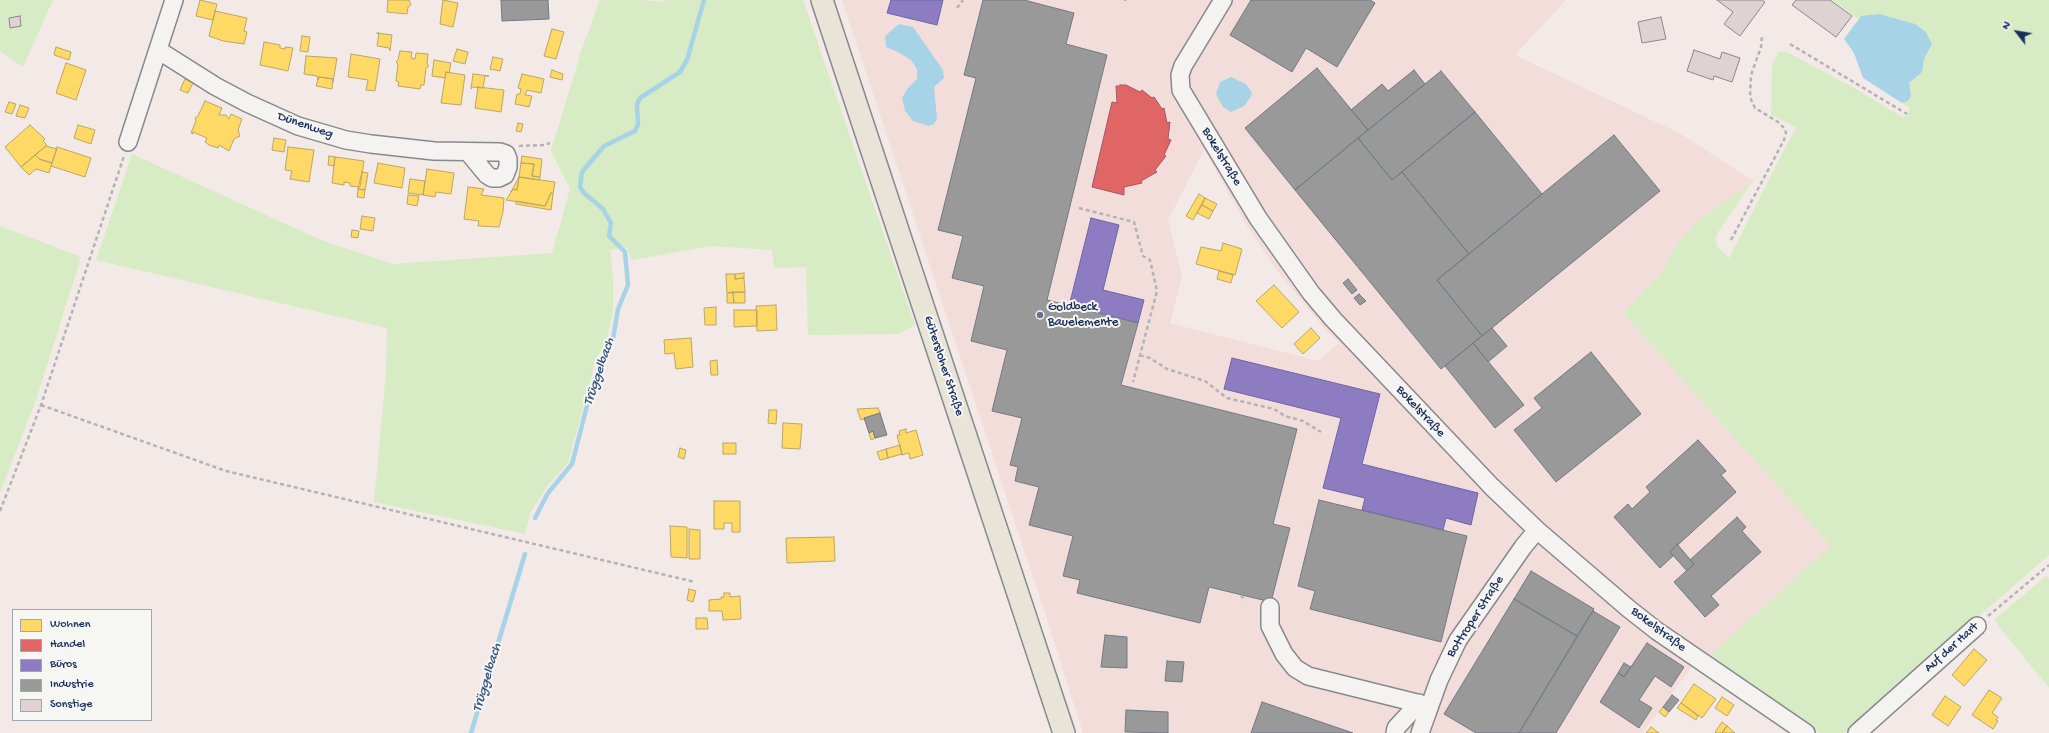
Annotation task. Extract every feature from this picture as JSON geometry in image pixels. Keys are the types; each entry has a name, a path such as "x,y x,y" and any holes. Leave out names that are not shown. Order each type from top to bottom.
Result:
{"main road":[{"name":"Gütersloher Straße","path":"822,0 1064,733"}],"street":[{"path":"128,142 174,0"},
{"name":"Bokelstraße","path":"1223,0 1183,66 1180,75 1181,90 1258,218 1311,293 1333,320 1492,487 1537,530 1652,626 1806,733"},
{"name":"Dünenweg","path":"158,50 214,86 298,126 346,140 371,144 434,151 500,152"},
{"path":"468,152 487,175 492,178 499,178 505,175 508,167 506,154 500,152"},
{"name":"Bottroper Straße","path":"1420,733 1424,705 1439,680 1458,640 1523,547 1537,530"},
{"path":"1270,607 1270,626 1284,654 1295,668 1308,676 1424,705"},
{"name":"Auf der Hart","path":"1857,733 1977,626"},
{"path":"1395,733 1396,728 1424,705"}],"path":[{"path":"957,8 963,0"},
{"path":"1731,240 1784,140 1786,133 1784,128 1778,122 1755,108 1750,97 1751,75 1761,47 1762,36"},
{"path":"1790,44 1907,114"},
{"path":"0,511 41,405 128,142"},
{"path":"500,152 513,146 544,145 550,142"},
{"path":"1079,208 1134,222 1143,256 1150,260 1158,291 1133,382"},
{"path":"1140,355 1150,358 1167,368 1205,380 1228,398 1274,409 1285,416 1303,421 1321,432"},
{"path":"41,405 226,471 695,582"},
{"name":"Auf der Hart","path":"1977,626 2049,565"},
{"path":"1241,595 1245,600"}],"shaded area":[{"path":"842,0 1566,0 1515,55 1681,134 1753,181 1699,220 1678,242 1662,272 1623,313 1831,546 1707,658 1692,667 1642,733 1083,733 1047,619","holes":["1204,150 1247,226 1275,268 1324,328 1339,343 1318,361 1170,323 1182,277 1168,220"]}],"green space":[{"path":"0,0 53,0 23,67 0,51"},
{"path":"600,0 642,0 661,2 664,0 803,0 915,325 898,334 808,335 806,267 774,268 772,250 711,246 632,260 627,247 610,250 613,276 613,311 607,339 595,362 568,463 547,486 530,513 525,534 374,502 386,373 387,328 96,260 132,154 323,241 393,264 552,253 570,189 551,151 582,49"},
{"path":"1832,0 2049,0 2049,555 1845,733 1820,733 1707,658 1831,546 1623,313 1662,272 1678,242 1699,220 1753,181 1718,232 1716,239 1717,246 1729,258 1796,127 1771,115 1772,63 1779,52 1787,52 1856,89 1904,118 1910,108 1902,103 1908,101 1911,96 1909,83 1922,72 1924,59 1932,44 1926,32 1915,24 1861,16 1858,19"},
{"path":"0,226 81,257 37,397 0,493"},
{"path":"2046,576 2049,579 2049,688 1994,620"}],"water":[{"path":"1879,14 1915,24 1926,32 1932,44 1924,59 1922,72 1909,83 1911,96 1908,101 1902,103 1863,78 1854,53 1844,39 1861,16"},
{"path":"899,24 913,27 943,70 944,78 934,87 937,119 934,124 929,126 913,121 905,111 902,98 908,88 917,79 917,69 911,60 886,47 885,36"},
{"path":"1231,77 1246,84 1252,93 1244,106 1231,112 1223,107 1216,94 1220,82"}],"building: Wohnen":[{"path":"200,0 217,4 213,20 196,16"},
{"path":"388,0 409,0 411,5 408,7 407,14 387,12"},
{"path":"443,0 458,3 453,27 440,24"},
{"path":"215,11 247,18 244,31 247,32 244,44 223,41 209,36"},
{"path":"552,29 564,32 556,59 544,56"},
{"path":"379,33 392,35 390,51 389,48 377,46"},
{"path":"302,36 310,37 308,52 300,51"},
{"path":"264,42 280,45 280,48 293,48 288,71 260,65"},
{"path":"56,47 71,52 69,60 54,55"},
{"path":"457,49 468,52 465,64 453,61"},
{"path":"400,51 412,52 411,58 415,59 416,53 428,54 427,64 429,66 426,68 424,85 421,85 420,89 398,86 399,82 396,81 398,64 396,62"},
{"path":"351,54 380,59 375,91 366,90 368,80 348,77"},
{"path":"306,56 337,58 333,82 333,79 319,77 318,80 317,76 304,74"},
{"path":"493,57 503,59 500,71 490,69"},
{"path":"434,60 451,63 449,73 446,72 445,78 432,76"},
{"path":"66,63 86,70 76,100 56,93"},
{"path":"552,70 563,74 562,80 550,77"},
{"path":"446,72 465,75 461,105 441,103"},
{"path":"473,74 489,76 485,76 483,88 472,87 471,89"},
{"path":"522,74 544,79 541,93 527,90 525,95 532,96 529,107 515,104 517,94 520,94 521,89 518,88"},
{"path":"319,77 333,79 332,89 316,86"},
{"path":"185,79 193,83 188,93 180,90"},
{"path":"478,87 504,90 501,112 475,108"},
{"path":"205,101 222,108 219,115 226,115 229,119 231,114 242,119 238,130 240,136 234,139 229,151 219,145 218,148 209,145 205,142 207,138 193,132 193,134 191,133 196,121 195,118 198,116"},
{"path":"9,102 16,104 12,114 5,112"},
{"path":"20,105 29,108 25,118 16,116"},
{"path":"518,123 523,124 521,132 516,131"},
{"path":"30,125 45,139 43,141 47,145 21,167 5,147"},
{"path":"78,125 95,130 91,144 74,138"},
{"path":"274,138 286,140 284,152 272,150"},
{"path":"46,146 57,149 52,163 39,159 35,155"},
{"path":"57,147 91,158 85,177 51,166"},
{"path":"288,147 314,150 309,182 290,179 292,171 285,170"},
{"path":"35,155 39,159 52,163 49,173 36,169 29,175 21,167"},
{"path":"329,156 335,157 334,166 328,165"},
{"path":"522,156 542,159 540,177 532,176 534,164 521,163"},
{"path":"335,157 364,161 360,187 350,186 350,183 344,182 344,185 332,183"},
{"path":"378,163 405,168 402,188 374,183"},
{"path":"521,163 534,164 532,176 540,177 539,180 519,177"},
{"path":"427,169 454,173 451,194 436,192 435,197 423,195"},
{"path":"362,172 368,173 365,190 358,189"},
{"path":"519,177 517,190 513,189 511,192"},
{"path":"519,177 555,182 553,194 551,193 545,206 506,200 513,189 517,190"},
{"path":"410,179 425,181 423,195 408,193"},
{"path":"468,187 484,189 481,195 504,198 503,212 499,227 478,226 479,221 464,219"},
{"path":"358,189 365,190 364,198 357,197"},
{"path":"551,193 553,194 551,210 516,204 516,201 545,206"},
{"path":"1199,194 1205,198 1193,220 1186,216"},
{"path":"408,195 419,196 417,206 407,204"},
{"path":"1205,198 1217,204 1213,211 1202,205"},
{"path":"1202,205 1213,211 1209,219 1197,213"},
{"path":"362,216 375,218 373,231 360,229"},
{"path":"352,230 359,231 358,238 351,237"},
{"path":"1223,243 1242,249 1235,275 1196,264 1201,247 1221,251"},
{"path":"1219,271 1233,275 1231,283 1217,279"},
{"path":"744,273 744,278 735,279 735,274"},
{"path":"726,274 735,274 735,279 744,278 745,292 727,293"},
{"path":"1274,285 1299,312 1282,328 1256,301"},
{"path":"733,292 734,303 727,303 727,293"},
{"path":"733,292 745,292 745,303 734,303"},
{"path":"776,305 777,330 757,331 756,306"},
{"path":"716,307 716,325 705,325 704,308"},
{"path":"734,310 757,310 757,326 734,327"},
{"path":"1311,328 1320,338 1303,354 1294,344"},
{"path":"691,338 693,367 676,369 674,353 665,354 664,340"},
{"path":"717,360 718,375 711,375 710,361"},
{"path":"878,408 880,413 861,420 857,409"},
{"path":"769,410 777,410 776,424 768,423"},
{"path":"783,423 802,424 800,449 782,448"},
{"path":"906,429 906,433 916,430 923,455 910,459 909,453 902,455 897,435 900,435 899,431"},
{"path":"873,431 875,438 871,440 869,433"},
{"path":"723,443 736,443 736,454 723,454"},
{"path":"900,445 902,454 888,458 886,449"},
{"path":"680,448 686,450 684,459 678,457"},
{"path":"886,449 888,458 880,460 877,452"},
{"path":"714,501 740,501 740,532 732,532 732,523 724,523 724,529 714,529"},
{"path":"670,526 687,527 687,558 671,557"},
{"path":"689,529 700,530 700,559 689,559"},
{"path":"834,537 835,561 787,563 786,538"},
{"path":"689,589 696,591 693,602 687,600"},
{"path":"724,593 730,593 730,597 740,596 741,619 723,620 722,611 709,611 709,600 721,599 721,597 724,597"},
{"path":"696,618 707,618 708,629 696,629"},
{"path":"1974,649 1987,660 1964,686 1952,675"},
{"path":"1694,684 1716,699 1702,718 1681,703"},
{"path":"1989,690 2002,698 1992,713 1998,717 1996,720 1998,721 1993,729 1972,715"},
{"path":"1945,696 1961,707 1948,726 1932,715"},
{"path":"1722,697 1734,705 1727,716 1715,708"},
{"path":"1681,703 1698,716 1696,720 1677,708"},
{"path":"1663,707 1669,712 1665,717 1659,712"},
{"path":"1722,722 1727,726 1722,733 1716,733 1715,732"},
{"path":"1727,726 1735,733 1722,733"},
{"path":"1651,727 1659,733 1646,733"}],"building: Handel":[{"path":"1126,85 1140,92 1142,90 1152,98 1154,97 1162,109 1164,108 1167,123 1170,122 1168,139 1171,140 1164,155 1166,156 1155,170 1157,172 1141,181 1142,183 1124,187 1124,195 1092,187 1112,102 1117,103 1116,86"}],"building: Büros":[{"path":"891,0 943,0 937,25 887,13"},
{"path":"1091,218 1119,225 1103,290 1144,300 1138,323 1069,306"},
{"path":"1232,358 1380,394 1362,464 1478,493 1471,525 1446,518 1443,530 1362,510 1365,498 1323,488 1341,418 1224,389"}],"building: Industrie":[{"path":"501,0 548,0 549,19 502,21"},
{"name":"Goldbeck Bauelemente","path":"983,0 1024,0 1074,13 1066,44 1107,55 1047,300 1138,323 1121,385 1297,429 1273,524 1290,528 1271,602 1209,587 1200,623 1077,593 1080,580 1063,576 1073,536 1029,525 1039,487 1015,481 1018,467 1010,465 1022,418 992,411 1007,350 971,341 984,286 952,278 963,236 938,230 976,78 964,75"},
{"path":"1251,0 1370,0 1375,3 1337,67 1306,48 1292,72 1230,35"},
{"path":"1317,68 1368,130 1295,190 1245,128"},
{"path":"1414,70 1425,84 1368,130 1351,110 1382,84 1388,91"},
{"path":"1441,71 1475,112 1392,180 1358,138"},
{"path":"1475,112 1542,194 1469,254 1402,172"},
{"path":"1614,135 1660,191 1482,336 1437,280"},
{"path":"1358,138 1392,180 1402,172 1469,254 1437,280 1482,336 1441,369 1295,190"},
{"path":"1348,279 1357,290 1352,294 1343,283"},
{"path":"1359,294 1366,301 1360,305 1354,298"},
{"path":"1492,328 1507,346 1488,362 1473,343"},
{"path":"1473,343 1524,405 1495,428 1445,366"},
{"path":"1591,352 1641,414 1556,482 1514,430 1542,408 1534,398"},
{"path":"880,413 887,435 875,438 873,431 869,433 864,418"},
{"path":"1698,440 1726,471 1721,475 1736,492 1670,552 1673,556 1660,568 1614,517 1628,504 1632,509 1650,492 1646,487"},
{"path":"1319,500 1467,536 1441,642 1310,609 1315,591 1298,586"},
{"path":"1737,517 1746,527 1742,531 1761,552 1711,596 1719,605 1705,617 1674,582 1694,564 1690,560"},
{"path":"1677,544 1694,564 1687,571 1670,552"},
{"path":"1531,571 1594,609 1577,636 1514,599"},
{"path":"1514,599 1577,636 1519,733 1476,733 1444,714"},
{"path":"1593,611 1620,627 1556,733 1519,733"},
{"path":"1105,635 1127,637 1127,668 1101,667"},
{"path":"1647,643 1684,667 1671,687 1655,676 1639,700 1652,708 1639,728 1600,702 1618,673 1624,677"},
{"path":"1167,661 1184,662 1182,682 1165,681"},
{"path":"1624,663 1631,667 1624,677 1618,673"},
{"path":"1672,695 1679,700 1669,712 1663,707"},
{"path":"1262,702 1353,733 1251,733"},
{"path":"1126,710 1168,712 1168,733 1125,732"}],"building: Sonstige":[{"path":"1717,0 1762,0 1765,2 1740,36 1724,24 1733,12"},
{"path":"1796,0 1830,0 1852,16 1836,37 1792,5"},
{"path":"20,16 21,26 10,28 9,18"},
{"path":"1661,17 1666,39 1642,43 1638,22"},
{"path":"1694,50 1720,59 1722,52 1740,58 1732,82 1714,76 1713,80 1687,71"}],"waterway":[{"name":"Trüggelbach","path":"535,518 548,493 572,464 590,394 599,366 613,339 618,309 628,285 625,252 609,236 611,223 603,209 584,193 580,187 582,172 604,146 635,131 638,124 637,104 640,98 680,72 687,60 704,0"},
{"name":"Trüggelbach","path":"471,733 525,554"}],"place":[{"name":"Goldbeck Bauelemente","path":"1040,315"}]}
